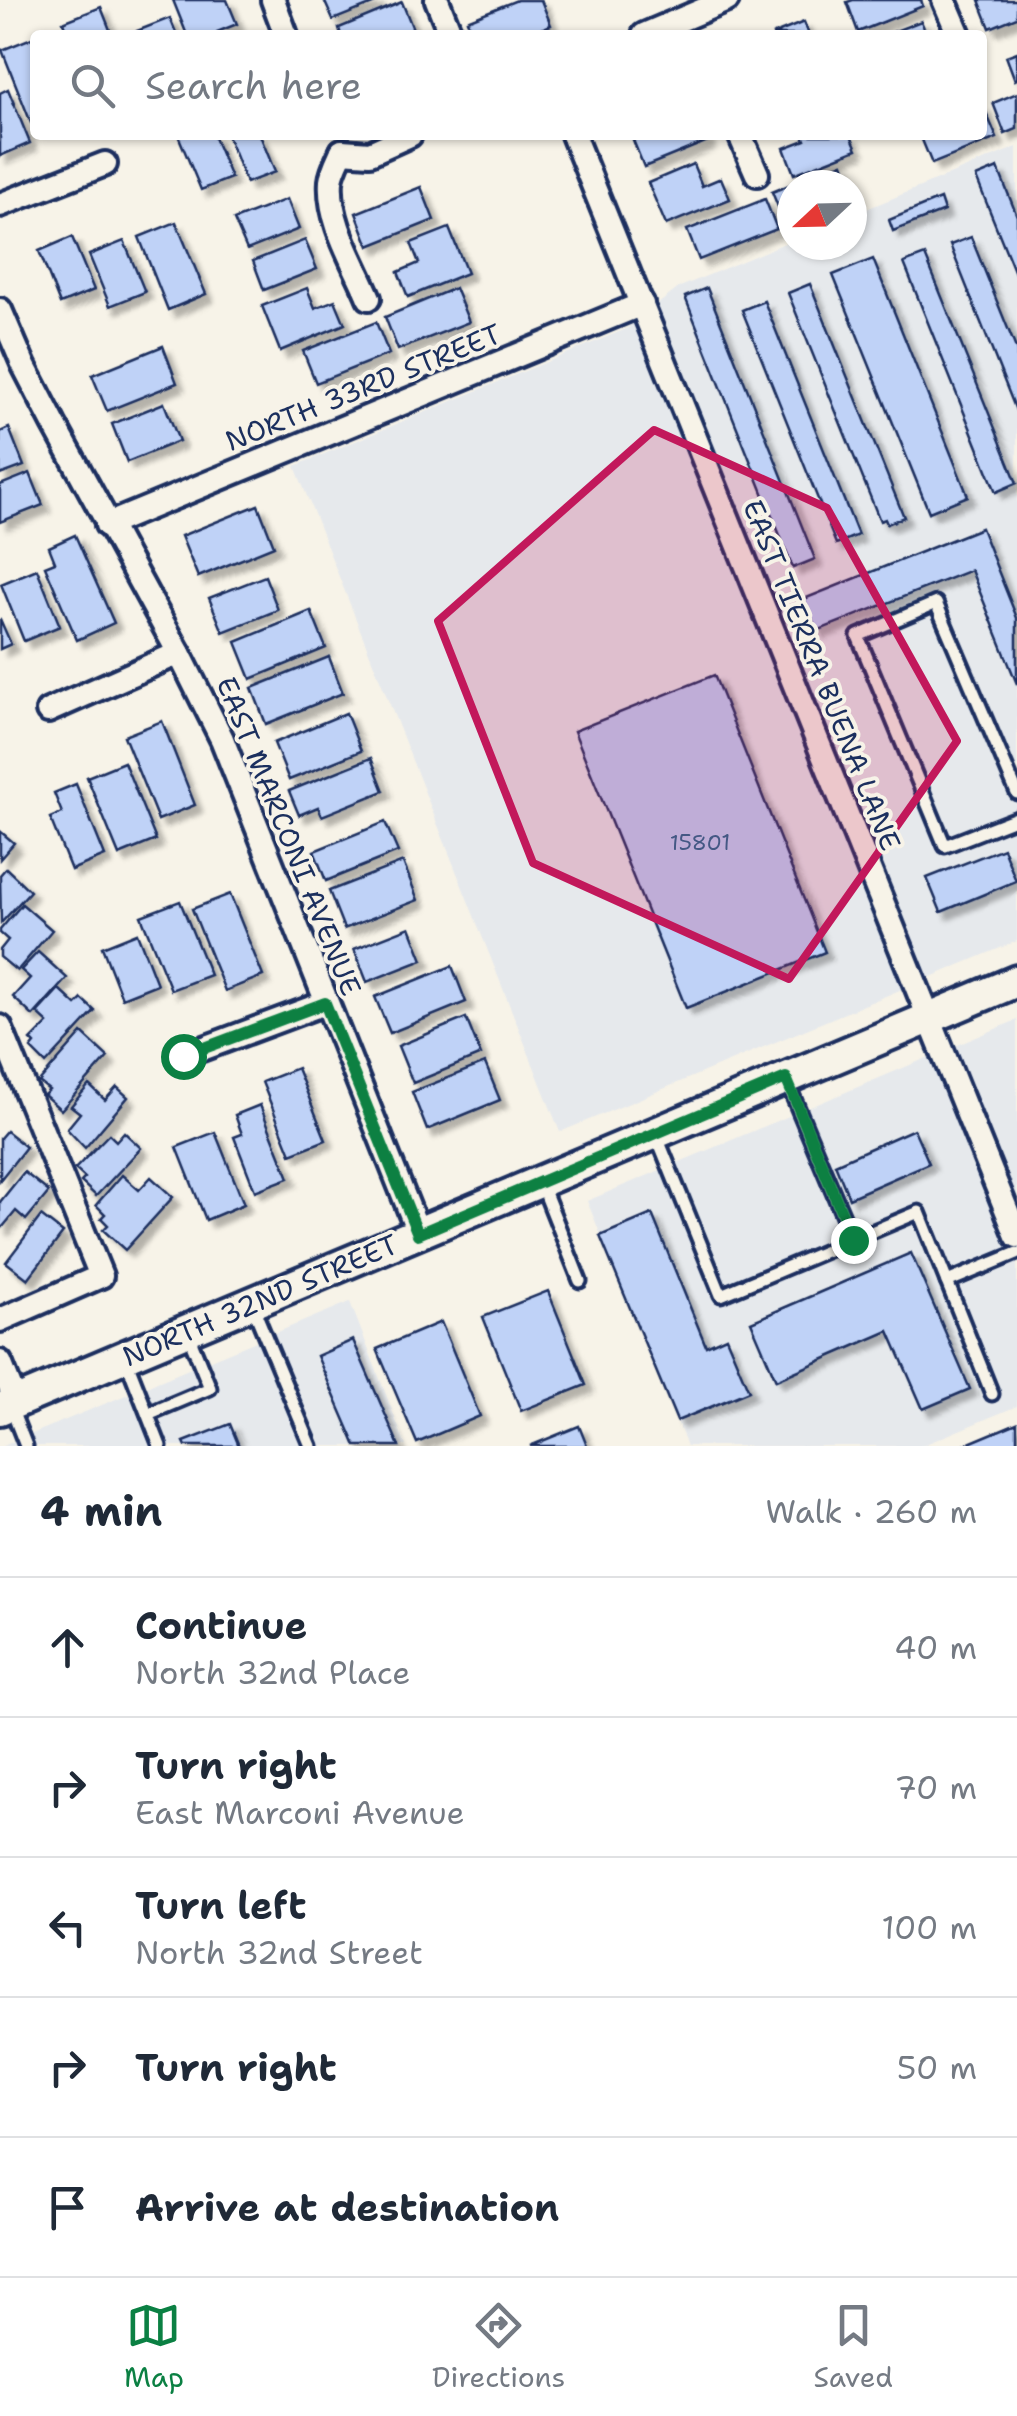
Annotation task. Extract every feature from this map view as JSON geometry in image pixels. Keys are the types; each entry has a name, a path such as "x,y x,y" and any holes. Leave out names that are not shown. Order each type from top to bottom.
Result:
{"main road":[{"name":"NORTH 32ND STREET","path":"8,1405 1012,987"}],"street":[{"path":"273,0 284,30"},
{"path":"437,0 449,30"},
{"path":"658,30 727,0"},
{"path":"944,0 957,30"},
{"path":"369,298 332,206 334,143 370,152 398,140"},
{"name":"EAST TIERRA BUENA LANE","path":"575,140 1017,1236"},
{"path":"742,140 757,174"},
{"path":"0,206 105,164"},
{"name":"NORTH 33RD STREET","path":"107,524 642,304"},
{"name":"EAST MARCONI AVENUE","path":"0,310 24,366 222,740 418,1234"},
{"path":"48,711 179,653"},
{"path":"183,1056 325,1003"},
{"path":"0,1027 101,1276 0,1320"},
{"path":"0,1362 8,1405"}],"lane":[{"path":"1017,793 936,603 858,636 945,846 1017,818"},
{"path":"786,1078 853,1240"},
{"path":"655,1133 721,1295 919,1212 992,1394"},
{"path":"540,1181 580,1281"},
{"path":"947,1282 1017,1253"},
{"path":"252,1303 311,1446"},
{"path":"148,1414 210,1388 186,1331"},
{"path":"125,1356 160,1446"},
{"path":"8,1405 26,1446"}],"highlighted area":[{"path":"654,430 827,508 957,741 789,979 533,863 438,621"}],"shaded area":[{"path":"1017,147 1017,941 560,1132 295,466 626,329 680,287 777,246 777,260 867,260 867,209"},
{"path":"1017,1020 1017,1406 921,1446 687,1446 587,1201"},
{"path":"350,1302 406,1446 3,1446"}],"building":[{"path":"173,0 227,0 237,24 222,30 185,30"},
{"path":"324,0 378,0 378,2 333,20"},
{"path":"517,0 541,0 551,25 539,30 471,30 467,20"},
{"path":"921,0 923,6 857,30 847,2"},
{"path":"979,0 1017,0 1017,17 990,28"},
{"path":"402,2 413,30 340,30"},
{"path":"101,7 110,30 66,30 63,22"},
{"path":"170,18 175,30 140,30"},
{"path":"921,21 925,30 898,30"},
{"path":"804,22 807,30 784,30"},
{"path":"30,39 30,120 2,50"},
{"path":"1017,52 1017,79 1015,80 1006,56"},
{"path":"8,89 30,143 0,156 0,93"},
{"path":"1017,93 1017,129 1005,134 993,103"},
{"path":"987,114 997,138 932,164 922,140 987,140"},
{"path":"180,140 215,140 231,178 201,190"},
{"path":"229,140 262,140 275,172 246,183"},
{"path":"633,140 708,140 708,141 644,167"},
{"path":"805,140 853,140 857,149 804,170 792,170 784,148"},
{"path":"843,163 846,170 826,170"},
{"path":"693,164 702,186 721,178 730,199 666,225 648,183"},
{"path":"998,168 1017,216 1017,278 976,177"},
{"path":"421,187 434,220 369,246 356,213"},
{"path":"287,199 299,229 247,250 234,220"},
{"path":"765,199 777,229 699,260 687,230"},
{"path":"940,199 944,211 893,231 889,220"},
{"path":"176,222 206,294 168,310 139,237"},
{"path":"449,228 467,273 408,297 398,272 419,263 411,243"},
{"path":"72,237 94,290 60,304 39,251"},
{"path":"971,237 1017,351 1017,413 950,245"},
{"path":"305,240 317,269 264,290 253,261"},
{"path":"124,241 145,292 110,306 89,255"},
{"path":"925,255 1017,483 996,492 904,263"},
{"path":"873,259 968,496 929,512 833,275"},
{"path":"810,284 904,517 887,524 885,519 880,521 788,293"},
{"path":"307,288 315,308 335,300 345,324 280,351 262,306"},
{"path":"455,288 469,322 398,350 385,317"},
{"path":"707,288 815,559 793,568 685,297"},
{"path":"764,301 858,535 836,544 742,310"},
{"path":"376,322 389,354 316,383 303,351"},
{"path":"163,346 177,383 107,411 92,375"},
{"path":"164,403 179,441 127,462 112,424"},
{"path":"9,428 24,466 0,475 0,432"},
{"path":"30,473 43,505 0,522 0,485"},
{"path":"258,505 274,546 198,577 181,536"},
{"path":"981,528 1017,618 1017,684 971,570 817,631 804,599"},
{"path":"75,535 114,623 77,640 45,566 55,562 49,547"},
{"path":"37,569 60,626 24,641 1,584"},
{"path":"265,576 278,610 223,632 209,598"},
{"path":"311,611 326,648 251,679 236,642"},
{"path":"0,619 11,644 0,649"},
{"path":"329,657 343,693 266,724 252,688"},
{"path":"714,675 825,952 686,1008 574,731"},
{"path":"346,713 361,751 289,780 274,743"},
{"path":"162,721 195,805 158,820 124,736"},
{"path":"371,758 384,791 322,816 318,807 299,815 289,791"},
{"path":"124,762 156,840 119,855 87,777"},
{"path":"76,784 105,856 71,870 50,818 62,813 54,793"},
{"path":"385,822 398,852 326,881 314,851"},
{"path":"0,831 14,843 0,859"},
{"path":"1003,848 1016,881 941,912 927,878"},
{"path":"403,862 418,900 344,929 329,891"},
{"path":"6,868 30,891 1,923 0,875"},
{"path":"230,894 263,976 225,991 192,909"},
{"path":"180,901 210,975 171,990 141,916"},
{"path":"22,904 52,930 17,971 0,957 8,940 0,930"},
{"path":"410,927 423,960 367,982 354,949"},
{"path":"137,933 157,984 122,998 102,947"},
{"path":"38,952 67,978 33,1016 13,997 30,978 21,970"},
{"path":"452,966 466,1002 390,1033 375,997"},
{"path":"59,989 76,1005 82,999 95,1011 46,1064 31,1049 35,1044 31,1040 48,1023 37,1013"},
{"path":"466,1018 481,1055 413,1083 398,1046"},
{"path":"82,1033 108,1057 61,1110 44,1095 49,1090 39,1082"},
{"path":"485,1063 500,1100 427,1130 412,1092"},
{"path":"297,1068 326,1140 291,1154 262,1082"},
{"path":"89,1085 105,1100 117,1087 128,1097 85,1148 67,1129 80,1113 71,1106"},
{"path":"260,1105 289,1178 255,1191 234,1137 242,1134 235,1115"},
{"path":"914,1129 929,1163 849,1198 835,1164"},
{"path":"6,1131 26,1147 0,1180 0,1138"},
{"path":"124,1132 141,1148 96,1196 81,1182 85,1178 75,1169 109,1134 116,1141"},
{"path":"215,1132 244,1204 206,1220 177,1147"},
{"path":"24,1172 49,1192 26,1220 16,1211 2,1228 0,1202"},
{"path":"122,1175 139,1190 151,1177 173,1197 125,1250 103,1230 108,1225 101,1218 105,1214 96,1205"},
{"path":"652,1214 706,1346 726,1337 749,1391 677,1421 600,1236"},
{"path":"41,1216 63,1233 28,1279 6,1262"},
{"path":"911,1253 970,1389 923,1409 889,1331 776,1380 751,1322"},
{"path":"548,1291 586,1385 521,1411 483,1317"},
{"path":"441,1322 480,1416 417,1443 377,1349"},
{"path":"353,1340 399,1446 356,1446 317,1356"},
{"path":"1017,1423 1017,1446 962,1446"},
{"path":"230,1424 239,1446 186,1446 184,1442"},
{"path":"579,1426 587,1446 530,1446"}],"route":[{"path":"183,1056 325,1003 418,1234 786,1078 853,1240"}]}
